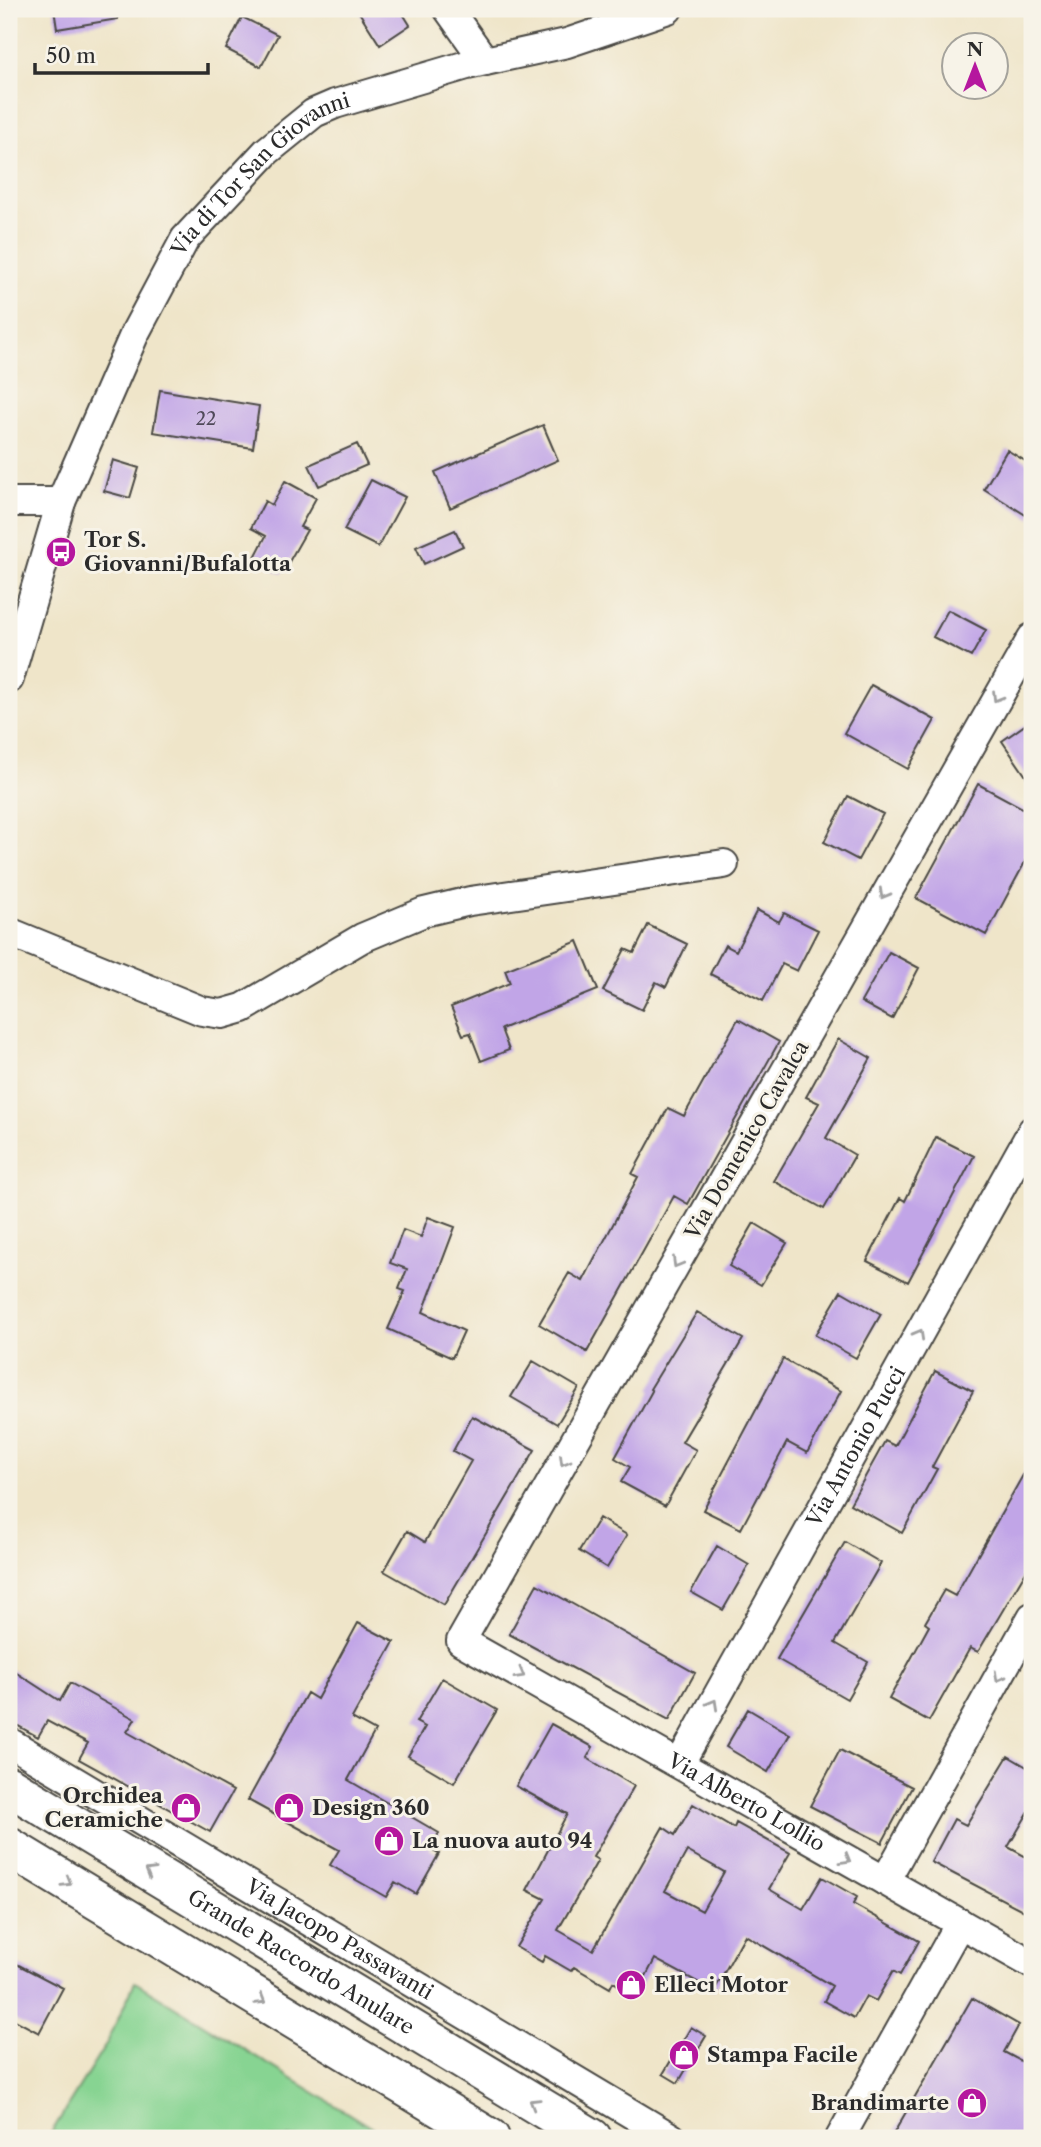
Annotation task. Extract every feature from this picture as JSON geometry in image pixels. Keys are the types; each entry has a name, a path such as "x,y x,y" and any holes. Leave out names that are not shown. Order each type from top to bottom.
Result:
{"highway":[{"name":"Grande Raccordo Anulare","path":"9,1786 592,2138"},
{"path":"9,1847 490,2138"}],"street":[{"path":"447,9 485,61"},
{"name":"Via di Tor San Giovanni","path":"44,557 61,502 135,333 185,239 267,151 314,113 335,104 485,61 567,43 668,9"},
{"path":"9,502 61,502"},
{"path":"9,612 44,557"},
{"path":"9,679 44,557"},
{"name":"Via Domenico Cavalca","path":"461,1641 1032,638"},
{"path":"9,932 202,1011 222,1014 243,1008 362,938 424,912 470,901 724,864"},
{"name":"Via Antonio Pucci","path":"680,1763 1032,1131"},
{"path":"885,1881 1032,1617"},
{"name":"Via Alberto Lollio","path":"461,1641 1032,1964"},
{"name":"Via Jacopo Passavanti","path":"9,1742 671,2138"},
{"path":"840,2138 960,1923"}],"green space":[{"path":"135,1982 388,2138 48,2138 108,2041"}],"building":[{"path":"54,9 117,9 118,19 57,29"},
{"path":"357,9 400,9 410,25 380,45"},
{"path":"242,17 278,35 261,67 226,49"},
{"path":"160,390 259,406 253,448 153,432"},
{"path":"543,425 558,460 450,508 435,472"},
{"path":"357,444 367,465 319,486 309,465"},
{"path":"1007,450 1032,465 1032,519 984,489"},
{"path":"113,460 139,468 130,498 104,491"},
{"path":"371,480 405,497 378,547 344,530"},
{"path":"285,481 316,498 300,527 307,530 282,574 254,559 266,536 251,528 265,501 272,505"},
{"path":"455,530 463,546 424,564 416,547"},
{"path":"948,610 986,630 971,657 933,637"},
{"path":"871,685 935,720 908,769 844,733"},
{"path":"1032,720 1032,785 1002,741"},
{"path":"978,784 1032,813 1032,849 986,935 916,898"},
{"path":"848,796 883,814 858,860 824,842"},
{"path":"757,910 779,922 784,913 818,930 797,971 782,964 763,1001 710,974 725,945 736,951"},
{"path":"648,925 687,944 666,987 656,982 642,1010 603,991 625,949 634,953"},
{"path":"578,941 598,990 501,1029 509,1050 481,1061 470,1033 463,1035 451,1007 510,983 505,970"},
{"path":"889,952 919,968 892,1019 861,1002"},
{"path":"738,1019 779,1042 688,1204 674,1196 587,1352 539,1324 569,1273 583,1281 638,1177 632,1174 668,1108 684,1116"},
{"path":"838,1039 871,1058 826,1138 855,1155 824,1209 774,1181 819,1103 806,1097"},
{"path":"936,1137 974,1156 908,1282 867,1261 900,1198 905,1201"},
{"path":"428,1217 455,1227 423,1312 464,1331 452,1358 388,1329 405,1291 399,1289 407,1269 390,1263 403,1230 421,1237"},
{"path":"754,1223 787,1243 761,1285 729,1266"},
{"path":"841,1291 881,1314 856,1358 815,1335"},
{"path":"697,1312 743,1339 682,1442 696,1450 665,1506 621,1482 630,1467 615,1458 652,1391 650,1389"},
{"path":"783,1359 841,1391 807,1453 787,1442 741,1529 703,1510"},
{"path":"533,1361 579,1388 557,1424 511,1397"},
{"path":"935,1371 973,1391 932,1467 937,1469 902,1533 850,1504 885,1441 895,1446"},
{"path":"472,1416 535,1450 444,1605 384,1571 407,1531 425,1542 471,1461 453,1451"},
{"path":"1032,1459 1032,1561 978,1652 970,1648 929,1721 889,1699 929,1626 925,1623 944,1590 955,1596"},
{"path":"599,1518 627,1535 607,1568 579,1551"},
{"path":"845,1542 881,1563 835,1643 868,1662 847,1699 777,1659"},
{"path":"717,1546 749,1565 723,1610 691,1592"},
{"path":"537,1584 695,1673 669,1720 509,1634"},
{"path":"358,1623 394,1642 352,1718 375,1731 348,1780 439,1833 429,1849 439,1854 416,1894 395,1882 386,1897 330,1865 339,1850 248,1800 307,1693 317,1699"},
{"path":"9,1668 60,1701 70,1683 135,1719 127,1732 233,1791 210,1832 79,1759 88,1743 47,1721 38,1737 9,1721"},
{"path":"442,1678 497,1710 454,1783 408,1756 425,1727 416,1722"},
{"path":"748,1709 790,1734 768,1772 726,1747"},
{"path":"551,1724 593,1747 587,1758 634,1786 593,1857 598,1860 558,1930 593,1950 663,1827 675,1835 693,1804 734,1828 736,1823 790,1853 769,1889 803,1909 822,1877 857,1897 853,1904 919,1941 900,1975 893,1971 876,2001 866,1996 854,2018 824,2001 832,1986 745,1935 714,1991 655,1959 636,1995 613,1982 610,1988 574,1967 571,1971 545,1956 542,1962 516,1947 545,1899 527,1890 567,1814 516,1786","holes":["687,1851 724,1872 702,1911 665,1891"]},
{"path":"840,1750 912,1787 882,1843 810,1806"},
{"path":"1008,1756 1032,1770 1032,1806 1008,1847 1032,1860 1032,1915 931,1862 954,1819 966,1825"},
{"path":"9,1960 63,1988 39,2033 9,2017"},
{"name":"Brandimarte","path":"972,1998 1019,2025 1004,2052 1032,2067 1032,2138 891,2138"},
{"name":"Stampa Facile","path":"691,2027 706,2036 678,2083 663,2074"}],"place":[{"name":"Tor S. Giovanni/Bufalotta","path":"61,552"},
{"name":"Orchidea Ceramiche","path":"186,1808"},
{"name":"Design 360","path":"289,1808"},
{"name":"La nuova auto 94","path":"389,1841"},
{"name":"Elleci Motor","path":"631,1985"},
{"name":"Stampa Facile","path":"684,2055"},
{"name":"Brandimarte","path":"972,2103"}]}
